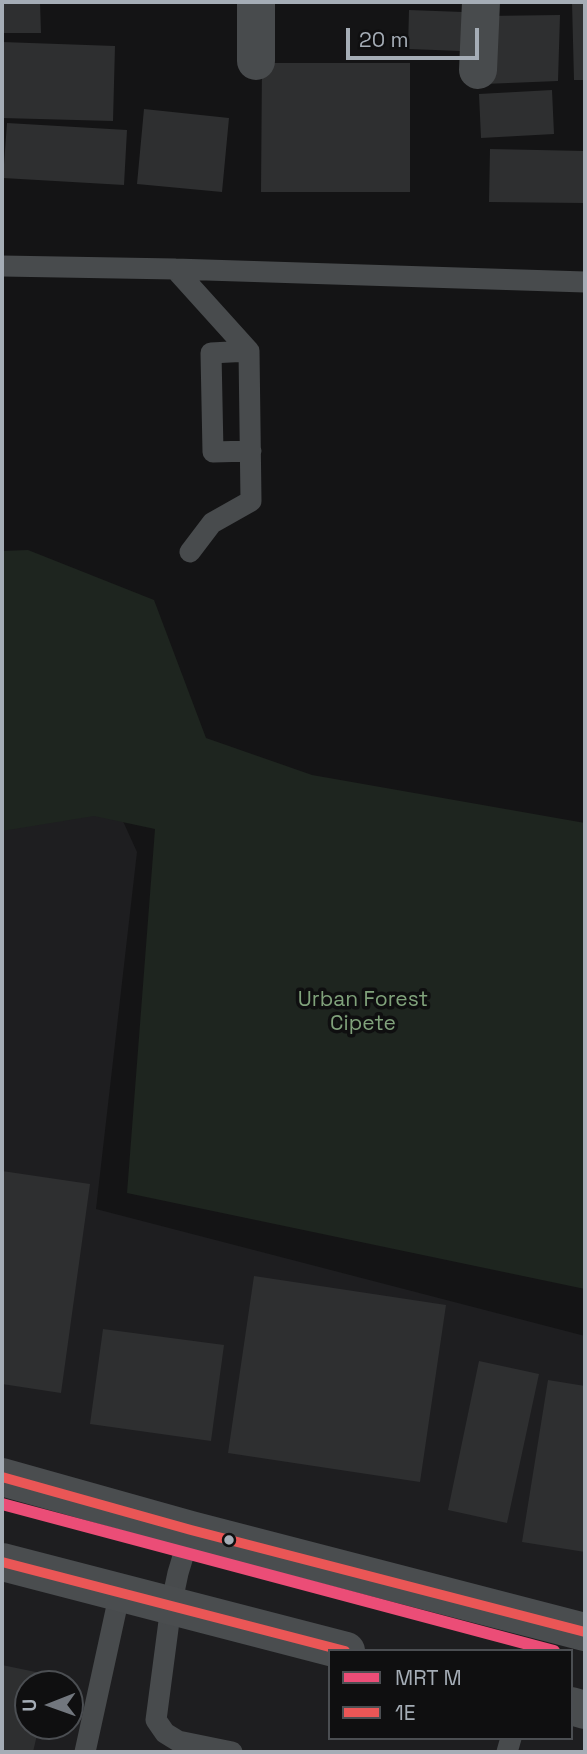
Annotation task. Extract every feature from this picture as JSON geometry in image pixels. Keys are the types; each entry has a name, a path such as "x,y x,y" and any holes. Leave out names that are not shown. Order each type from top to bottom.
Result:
{"main road":[{"path":"2,1477 191,1530 585,1632"},
{"path":"2,1562 338,1649"}],"street":[{"path":"256,2 256,61"},
{"path":"478,70 481,2"}],"lane":[{"path":"2,266 585,282"},
{"path":"175,269 249,351 251,501 212,523 190,552"},
{"path":"249,351 211,353 213,452 251,451"},
{"path":"191,1530 171,1606 156,1720 165,1733 178,1741 232,1752"},
{"path":"85,1752 120,1592"}],"shaded area":[{"path":"2,703 83,733 137,852 96,1209 585,1336 585,1752 2,1752"}],"green space":[{"name":"Urban Forest Cipete","path":"28,550 154,600 206,738 312,775 585,823 585,1289 127,1193 155,829 94,816 2,831 2,551"}],"building":[{"path":"2,2 40,2 41,33 2,33"},
{"path":"572,2 585,2 585,80 574,80"},
{"path":"409,10 463,12 462,51 408,49"},
{"path":"560,15 558,81 484,84 486,16"},
{"path":"2,42 115,46 113,121 2,118"},
{"path":"262,63 410,63 410,192 261,192"},
{"path":"552,90 554,134 481,138 479,94"},
{"path":"144,109 229,118 222,192 137,184"},
{"path":"7,123 127,130 124,185 3,178"},
{"path":"490,149 585,151 584,203 489,202"},
{"path":"2,1171 90,1184 61,1393 2,1384"},
{"path":"254,1276 446,1305 420,1482 228,1453"},
{"path":"103,1329 224,1345 211,1441 90,1424"},
{"path":"479,1361 539,1374 507,1523 448,1510"},
{"path":"548,1380 585,1386 585,1552 522,1542"},
{"path":"2,1665 26,1670 14,1670 14,1740 36,1740 33,1752 2,1752"}],"metro line":[{"name":"M","path":"2,1504 546,1649"}],"transit line":[{"name":"1E","path":"2,1477 191,1530 585,1632"},
{"name":"1E","path":"2,1562 337,1649"}]}
